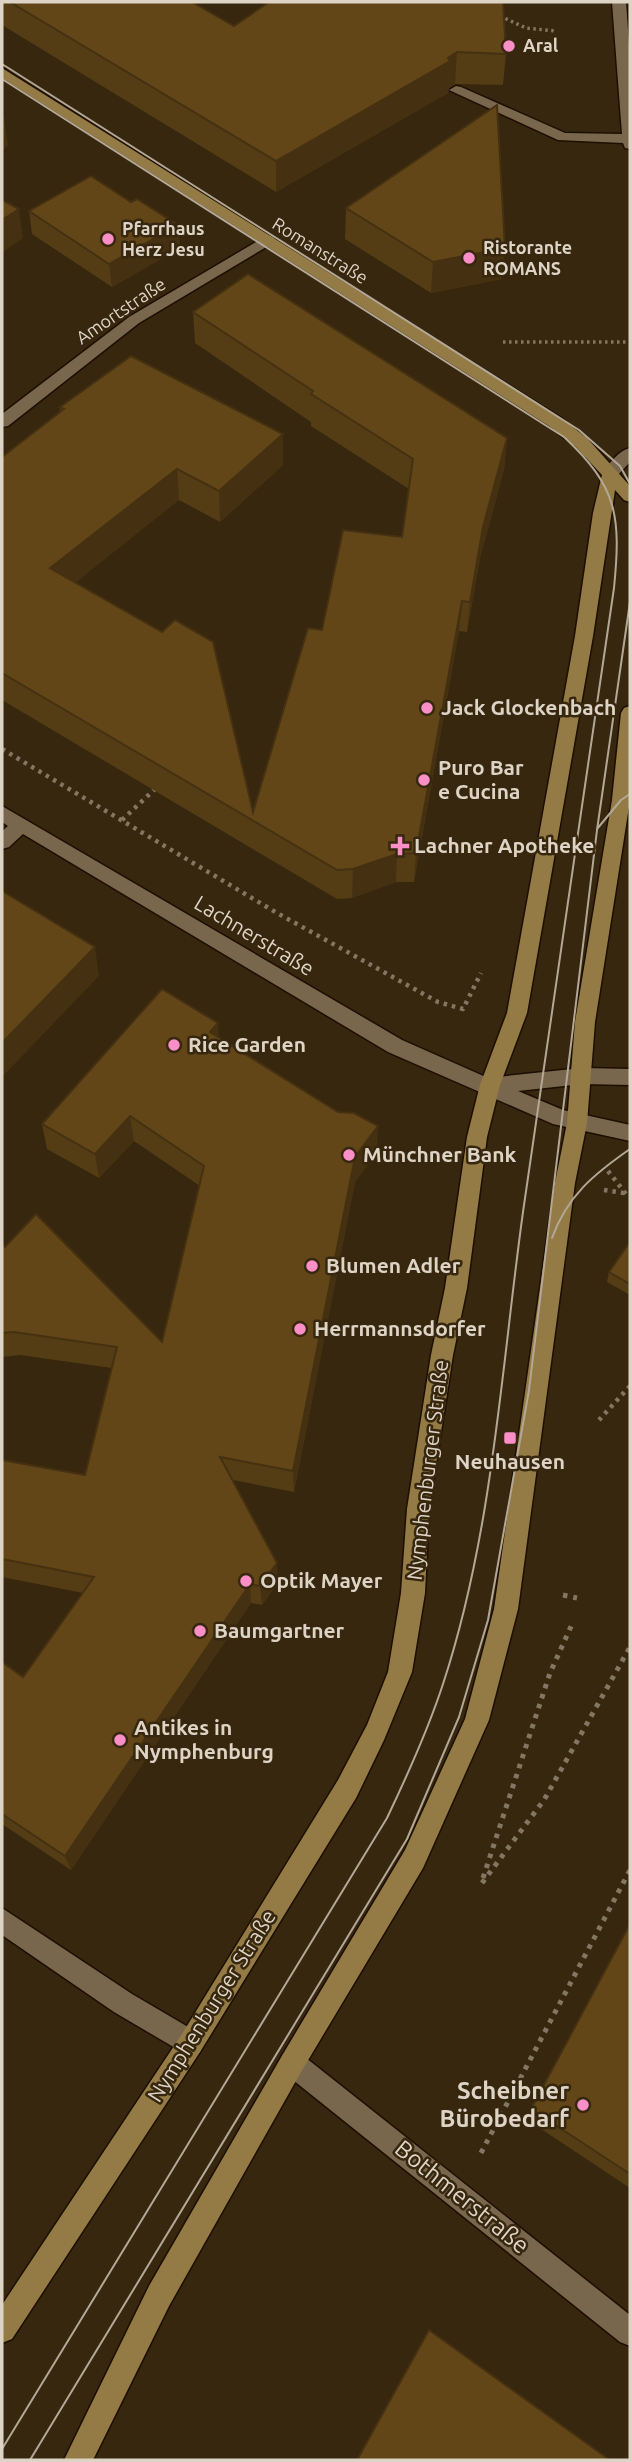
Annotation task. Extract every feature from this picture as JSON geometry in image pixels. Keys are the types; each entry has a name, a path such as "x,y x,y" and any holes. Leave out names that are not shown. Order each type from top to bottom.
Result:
{"main road":[{"name":"Romanstraße","path":"2,72 555,422 581,442 611,472"},
{"path":"611,472 630,496"},
{"name":"Nymphenburger Straße","path":"2,2329 191,2043 346,1789 376,1732 400,1672 412,1593 418,1509 456,1287 477,1136 490,1085 517,1013 584,636 601,513 611,472"},
{"path":"78,2460 159,2296 292,2063 414,1859 477,1720 506,1609 565,1183 577,1123 585,1022 621,800 630,713"}],"street":[{"path":"619,2 630,145"},
{"path":"456,90 563,138 630,139"},
{"name":"Amortstraße","path":"2,422 134,320 268,240"},
{"path":"611,472 630,453"},
{"name":"Lachnerstraße","path":"2,813 395,1046 490,1085 537,1109 577,1123 630,1133"},
{"path":"2,842 21,825"},
{"path":"490,1085 582,1076 630,1077"},
{"path":"2,1920 123,2003 191,2043"},
{"name":"Bothmerstraße","path":"292,2063 352,2108 630,2332"}],"path":[{"path":"493,12 526,28 555,31"},
{"path":"495,337 507,344 630,342"},
{"path":"2,749 399,982 439,1002 463,1009"},
{"path":"122,820 155,789"},
{"path":"599,1420 630,1386"},
{"path":"564,1595 577,1598"},
{"path":"573,1622 550,1673 482,1883 544,1800 630,1647"},
{"path":"481,2152 630,1870"}],"building":[{"path":"10,2 192,2 234,26 269,2 503,2 506,54 457,52 448,58 450,61 276,161"},
{"path":"497,105 505,248 433,262 346,208"},
{"path":"91,176 131,202 137,199 178,225 109,264 29,211"},
{"path":"2,200 19,209 2,220"},
{"path":"248,274 507,438 483,527 470,602 462,601 416,853 397,854 353,869 337,870 2,673 2,457 64,409 60,407 131,356 283,434 219,491 177,469 50,568 162,632 175,620 213,642 253,812 308,628 322,630 343,530 402,537 413,459 311,394 313,391 193,312"},
{"path":"2,891 95,947 2,1043"},
{"path":"162,989 218,1023 210,1032 338,1112 354,1113 378,1126 355,1157 293,1471 220,1457 277,1563 260,1586 250,1584 65,1856 2,1814 2,1662 23,1677 94,1577 2,1559 2,1460 85,1475 117,1347 14,1332 2,1333 2,1243 5,1247 36,1214 162,1342 204,1166 130,1116 95,1154 42,1124"},
{"path":"630,1242 630,1284 609,1272"},
{"path":"630,1924 630,2174 531,2109"},
{"path":"429,2330 610,2460 357,2460"}],"tram line":[{"path":"2,64 579,430 620,466 630,484"},
{"path":"2,79 564,437 596,472 605,488 612,505 617,541 614,588 523,1212 494,1450 474,1568 443,1684 417,1752 387,1818 2,2449"},
{"path":"597,829 630,602"},
{"path":"597,829 621,800 630,794"},
{"path":"30,2460 407,1839 459,1717 488,1620 529,1390 597,829"},
{"path":"552,1238 565,1210 583,1187 630,1149"}],"place":[{"name":"Aral","path":"509,46"},
{"name":"Pfarrhaus Herz Jesu","path":"108,239"},
{"name":"Ristorante ROMANS","path":"469,258"},
{"name":"Jack Glockenbach","path":"427,708"},
{"name":"Puro Bar e Cucina","path":"424,780"},
{"name":"Lachner Apotheke","path":"400,846"},
{"name":"Rice Garden","path":"174,1045"},
{"name":"Münchner Bank","path":"349,1155"},
{"name":"Blumen Adler","path":"312,1266"},
{"name":"Herrmannsdorfer","path":"300,1329"},
{"name":"Neuhausen","path":"510,1438"},
{"name":"Optik Mayer","path":"246,1581"},
{"name":"Baumgartner","path":"200,1631"},
{"name":"Antikes in Nymphenburg","path":"120,1740"},
{"name":"Scheibner Bürobedarf","path":"583,2105"}]}
